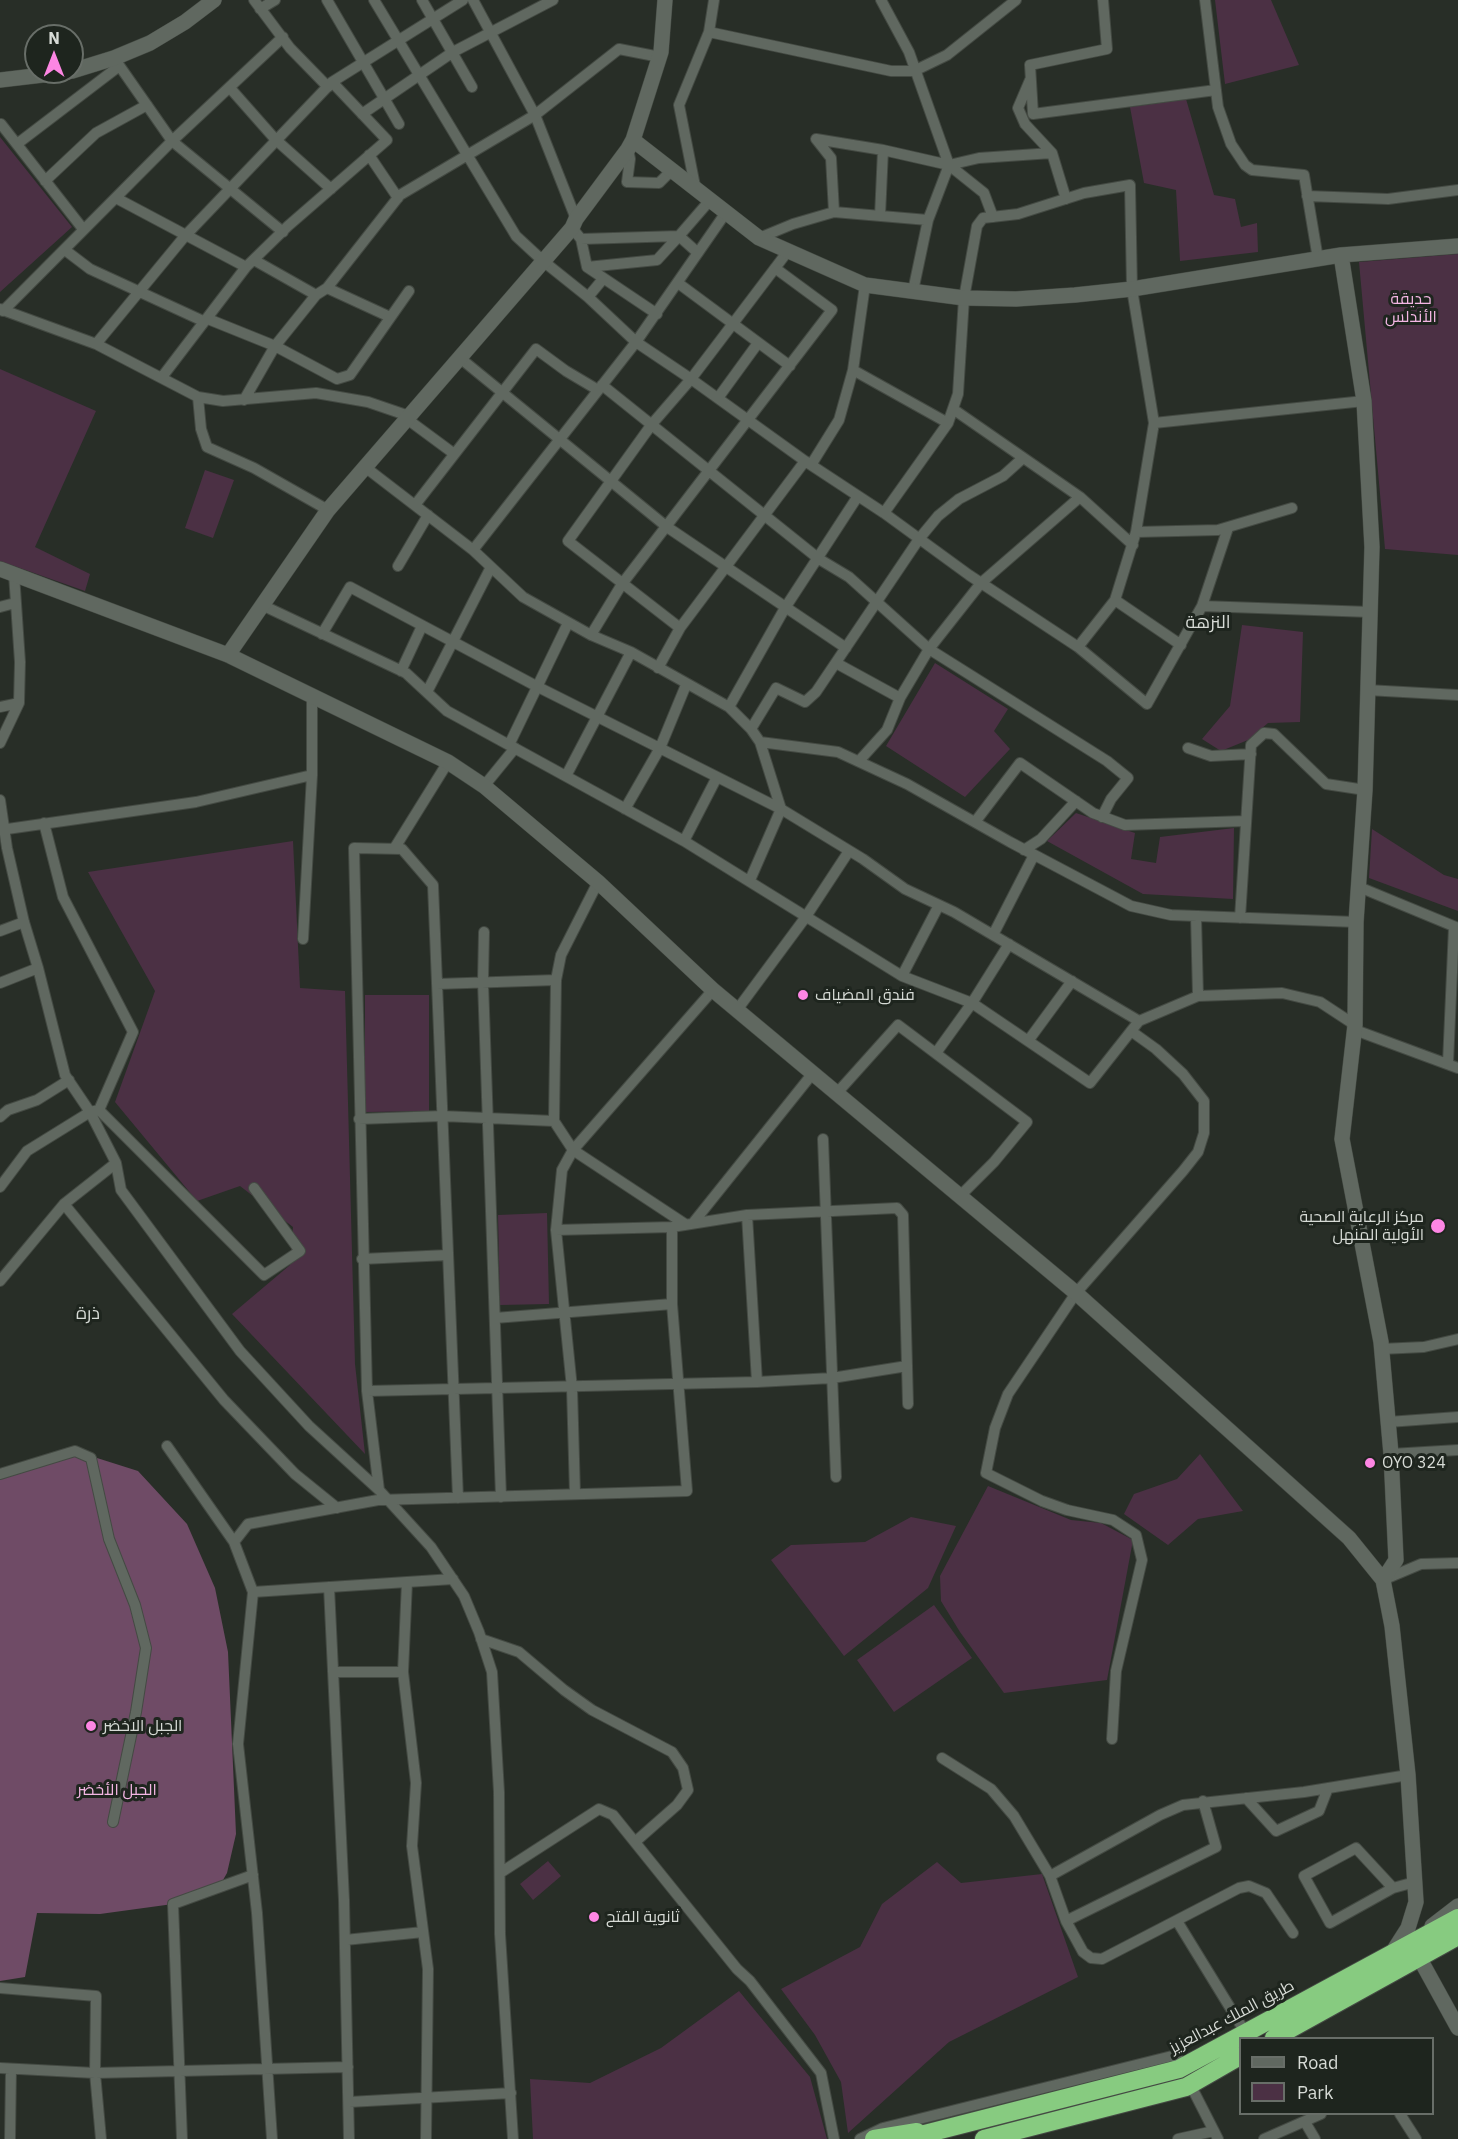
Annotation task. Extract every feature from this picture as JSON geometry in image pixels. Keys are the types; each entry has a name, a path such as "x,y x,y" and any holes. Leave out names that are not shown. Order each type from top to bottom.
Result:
{"highway":[{"name":"طريق الملك عبدالعزيز","path":"905,2139 1179,2069 1458,1918"},
{"path":"1276,2037 1426,1956 1458,1936"},
{"path":"984,2139 1186,2087 1239,2057"},
{"path":"874,2139 963,2124"}],"street":[{"path":"17,144 116,63 176,28 214,0"},
{"path":"162,377 250,264 387,140 283,37 257,5 275,0"},
{"path":"327,0 399,123"},
{"path":"374,0 516,236 543,261 588,297 636,342 808,464 884,513 981,583 1078,647 1147,704 1202,606 1228,528"},
{"path":"422,0 472,87"},
{"path":"96,344 185,236 275,139 330,84 463,0"},
{"path":"473,0 535,115 576,229 587,267 657,314"},
{"path":"362,114 421,76 453,52 553,0"},
{"path":"228,655 264,606 328,510 543,261 576,229 631,144 660,57 665,0"},
{"path":"695,186 679,105 709,32 714,0"},
{"path":"881,0 909,52 949,165 928,220 914,291"},
{"path":"709,32 891,71 914,71 947,55 1017,0"},
{"path":"1103,0 1107,49 1030,65 1034,114 1216,90"},
{"path":"1204,0 1218,107 1231,144 1245,165 1259,173 1304,175 1318,259"},
{"path":"283,37 172,141 83,229 65,250 2,310 96,344 198,397 222,401 316,393 368,402 408,417 453,453"},
{"path":"244,400 275,346 316,295 327,288 398,198 466,153 535,115 619,49 660,57"},
{"path":"84,69 116,63"},
{"path":"116,63 172,141 283,232"},
{"path":"0,80 24,77"},
{"path":"1031,79 1018,108 1025,124 1052,153 1066,199"},
{"path":"230,87 275,139 331,189"},
{"path":"45,181 96,133 147,105"},
{"path":"1,124 83,229"},
{"path":"834,212 831,158 816,139 883,150 949,165 984,193 993,217"},
{"path":"631,144 673,169 759,238 865,285 964,298 1016,299 1132,289 1341,255 1458,246"},
{"path":"631,144 627,182 659,183 673,169"},
{"path":"879,216 883,150"},
{"path":"949,165 979,158 1052,153"},
{"path":"369,155 398,198"},
{"path":"884,513 948,423 958,394 964,298 977,226 982,218 1018,214 1066,199 1130,185 1132,289 1154,423 1137,532 1115,600 1078,647"},
{"path":"1306,196 1388,199 1458,190"},
{"path":"116,198 185,236 316,295"},
{"path":"587,267 657,260 711,199"},
{"path":"472,550 636,342 727,211"},
{"path":"759,238 793,224 834,212 928,220"},
{"path":"576,229 679,236 698,253"},
{"path":"65,250 90,268 138,292 275,346 337,379 350,375 409,291"},
{"path":"680,628 568,541 652,424 691,379 788,251"},
{"path":"1341,255 1364,401 1372,547 1365,790 1356,922 1355,1027 1342,1139 1382,1349 1391,1454 1396,1560 1383,1580"},
{"path":"591,635 622,584 832,310 775,268"},
{"path":"588,297 603,279"},
{"path":"678,283 790,366"},
{"path":"658,668 680,628 765,514 808,464 839,420 853,370 865,285"},
{"path":"327,288 390,317"},
{"path":"718,398 758,342"},
{"path":"415,505 453,453 536,349 566,371 600,387 652,424 819,559 849,577 929,649 1107,761 1128,778 1111,799 1102,817"},
{"path":"460,358 667,527 846,648"},
{"path":"853,370 948,423"},
{"path":"198,397 201,429 207,447 254,468 328,510"},
{"path":"1154,423 1364,401"},
{"path":"953,409 1080,498 1133,545"},
{"path":"751,729 776,688 805,702 816,692 879,603 919,539 938,516 959,499 1003,476 1023,458"},
{"path":"365,467 472,550 523,597 591,635 631,652 686,685 729,707 751,729 760,742 780,809 750,880"},
{"path":"729,707 785,608 858,496"},
{"path":"859,761 887,730 900,698 929,649 981,583 1080,498"},
{"path":"1137,532 1228,528 1292,508"},
{"path":"398,566 428,514"},
{"path":"427,692 491,567"},
{"path":"0,743 19,703 20,662 15,603 7,572"},
{"path":"7,572 228,655 448,762 484,786 598,882 737,1010 1076,1293 1349,1538 1383,1580 1392,1626 1408,1775 1416,1902 1408,1928 1392,1953"},
{"path":"322,634 350,587 538,687 780,809 849,851 905,889 1009,944 1139,1021"},
{"path":"1115,600 1180,645"},
{"path":"0,606 15,603"},
{"path":"264,606 401,671 447,711 684,841 902,976 972,1003 1090,1083 1139,1021 1198,996 1282,993 1320,1002 1355,1027 1458,1068"},
{"path":"1202,606 1370,612"},
{"path":"484,786 512,747 568,623"},
{"path":"401,671 422,626"},
{"path":"566,776 631,652"},
{"path":"836,663 900,698"},
{"path":"625,809 660,748 686,685"},
{"path":"1367,690 1458,695"},
{"path":"303,939 312,775 312,696"},
{"path":"0,706 19,703"},
{"path":"1240,918 1251,745 1264,733 1274,734 1326,784 1365,790"},
{"path":"760,742 838,752 859,761 907,784 1131,906 1171,915 1356,922"},
{"path":"1188,748 1211,756 1251,754"},
{"path":"394,849 448,762"},
{"path":"975,822 1020,763 1102,817 1125,825 1246,821"},
{"path":"2,829 196,802 312,775"},
{"path":"684,841 717,777"},
{"path":"0,800 2,829 24,922 69,1080 94,1111 264,1275 300,1251 254,1188"},
{"path":"993,935 1029,852 1076,801"},
{"path":"0,1187 27,1151 94,1111 133,1032 63,897 44,823"},
{"path":"379,1490 367,1391 362,1259 354,849 402,849 433,885 458,1498"},
{"path":"737,1010 805,918 849,851"},
{"path":"598,882 561,955 556,980 554,1121 573,1150 689,1224"},
{"path":"1359,887 1456,927 1448,1063"},
{"path":"902,976 939,905"},
{"path":"1196,916 1198,996"},
{"path":"0,931 24,922"},
{"path":"484,932 483,982 501,1497"},
{"path":"936,1053 972,1003 1009,944"},
{"path":"0,983 38,968"},
{"path":"437,984 556,980"},
{"path":"1028,1041 1072,981"},
{"path":"575,1494 572,1388 556,1230 562,1170 573,1150 714,990"},
{"path":"837,1093 898,1025 1027,1122 994,1162 960,1196"},
{"path":"1112,1739 1116,1671 1142,1560 1136,1535 1113,1520 1067,1510 1042,1501 986,1473 994,1428 1008,1394 1076,1293 1190,1162 1197,1152 1204,1133 1204,1101 1163,1055 1131,1032"},
{"path":"689,1224 813,1073"},
{"path":"0,1117 8,1110 38,1100 69,1080"},
{"path":"94,1111 116,1163 121,1190 240,1351 309,1426 389,1500 431,1547 464,1596 492,1672 499,1792 500,1934 513,2139"},
{"path":"359,1119 442,1116 554,1121"},
{"path":"823,1140 836,1477"},
{"path":"0,1281 64,1204 116,1163"},
{"path":"64,1204 224,1400 295,1474 337,1508"},
{"path":"556,1230 672,1227 747,1215 897,1208 903,1215 908,1404"},
{"path":"747,1215 757,1382"},
{"path":"234,1542 248,1524 389,1500 687,1491 672,1304 672,1227"},
{"path":"362,1259 448,1255"},
{"path":"495,1318 672,1304"},
{"path":"1382,1349 1424,1347 1458,1339"},
{"path":"367,1391 757,1382 832,1378 907,1366"},
{"path":"1388,1422 1458,1417"},
{"path":"167,1446 234,1542 253,1592 238,1744 253,1875 272,2139"},
{"path":"1391,1454 1458,1450"},
{"path":"0,1474 75,1451 91,1458 109,1539 135,1605 146,1648 136,1712 113,1822"},
{"path":"1383,1580 1421,1564 1458,1563"},
{"path":"253,1592 453,1579"},
{"path":"407,1582 403,1672 416,1783 412,1846 428,1969 426,2139"},
{"path":"329,1587 345,1940 350,2139"},
{"path":"481,1639 519,1652 592,1710 672,1752 683,1768 688,1790 677,1805 636,1842"},
{"path":"333,1672 403,1672"},
{"path":"942,1758 992,1789 1014,1816 1050,1876 1066,1921 1083,1952 1091,1958 1102,1959 1239,1888 1249,1886 1266,1893 1293,1933"},
{"path":"1050,1876 1160,1815 1184,1805 1328,1788 1408,1775"},
{"path":"1246,1798 1276,1831 1319,1811 1328,1788"},
{"path":"1066,1921 1216,1846 1203,1801"},
{"path":"500,1873 599,1809 613,1815 737,1969 750,1981 821,2073 834,2139"},
{"path":"1393,1888 1356,1848 1304,1876 1330,1923 1393,1888 1415,1882"},
{"path":"182,2139 173,1904 253,1875"},
{"path":"1412,1942 1458,1906"},
{"path":"1177,1921 1245,2032"},
{"path":"345,1940 423,1932"},
{"path":"1458,1943 1426,1956 1458,2028"},
{"path":"0,1988 96,1996 95,2073 101,2139"},
{"path":"860,2139 883,2128 1172,2056 1187,2065"},
{"path":"10,2139 6,2068 95,2073 348,2067"},
{"path":"1178,2139 1216,2135 1190,2084"},
{"path":"349,2102 511,2093"},
{"path":"1264,2139 1319,2115"},
{"path":"1401,2115 1416,2139"},
{"path":"1305,2122 1315,2139"}],"green space":[{"path":"1215,0 1271,0 1299,65 1225,84"},
{"path":"1186,99 1214,195 1235,199 1241,227 1257,223 1258,252 1180,261 1176,190 1144,183 1130,107"},
{"path":"0,137 72,227 0,292"},
{"name":"حديقة الأندلس","path":"1458,254 1458,555 1385,549 1359,262"},
{"path":"0,369 96,411 35,547 90,574 85,591 0,561"},
{"path":"205,470 234,480 213,538 185,528"},
{"path":"1242,625 1303,632 1300,722 1268,723 1248,740 1221,751 1202,739 1230,706"},
{"path":"935,663 1008,709 994,731 1010,749 965,797 886,746"},
{"path":"1076,813 1135,833 1131,859 1156,863 1160,837 1234,828 1233,899 1143,894 1047,841"},
{"path":"1372,829 1444,875 1458,879 1458,911 1369,878"},
{"path":"293,841 300,988 345,991 355,1364 365,1454 232,1314 290,1265 293,1227 240,1186 197,1201 115,1102 155,991 88,872"},
{"path":"365,995 429,995 429,1111 365,1112"},
{"path":"547,1213 549,1304 500,1305 498,1215"},
{"name":"الجبل الأخضر","path":"75,1451 138,1471 187,1524 215,1588 228,1652 236,1834 227,1873 219,1887 173,1904 100,1914 37,1913 25,1977 0,1981 0,1474"},
{"path":"1200,1454 1243,1511 1198,1519 1168,1545 1124,1514 1134,1494 1177,1479"},
{"path":"988,1486 1071,1520 1101,1523 1133,1540 1107,1680 1004,1693 960,1632 941,1601 940,1576"},
{"path":"911,1517 956,1526 928,1588 844,1656 771,1560 791,1545 865,1542"},
{"path":"934,1605 972,1658 894,1712 857,1660"},
{"path":"548,1861 561,1876 533,1900 520,1884"},
{"path":"937,1862 961,1883 1042,1874 1078,1977 949,2042 848,2133 841,2082 815,2035 781,1989 860,1947 882,1904"},
{"path":"739,1991 810,2077 827,2139 533,2139 530,2079 590,2083 661,2048"}],"place":[{"name":"فندق المضياف","path":"803,995"},
{"name":"مركز الرعاية الصحية الأولية المنهل","path":"1438,1226"},
{"name":"OYO 324","path":"1370,1463"},
{"name":"الجبل الاخضر","path":"91,1726"},
{"name":"ثانوية الفتح","path":"594,1917"}],"district":[{"name":"النزهة","path":"1208,623"},
{"name":"ذرة","path":"88,1314"}]}
